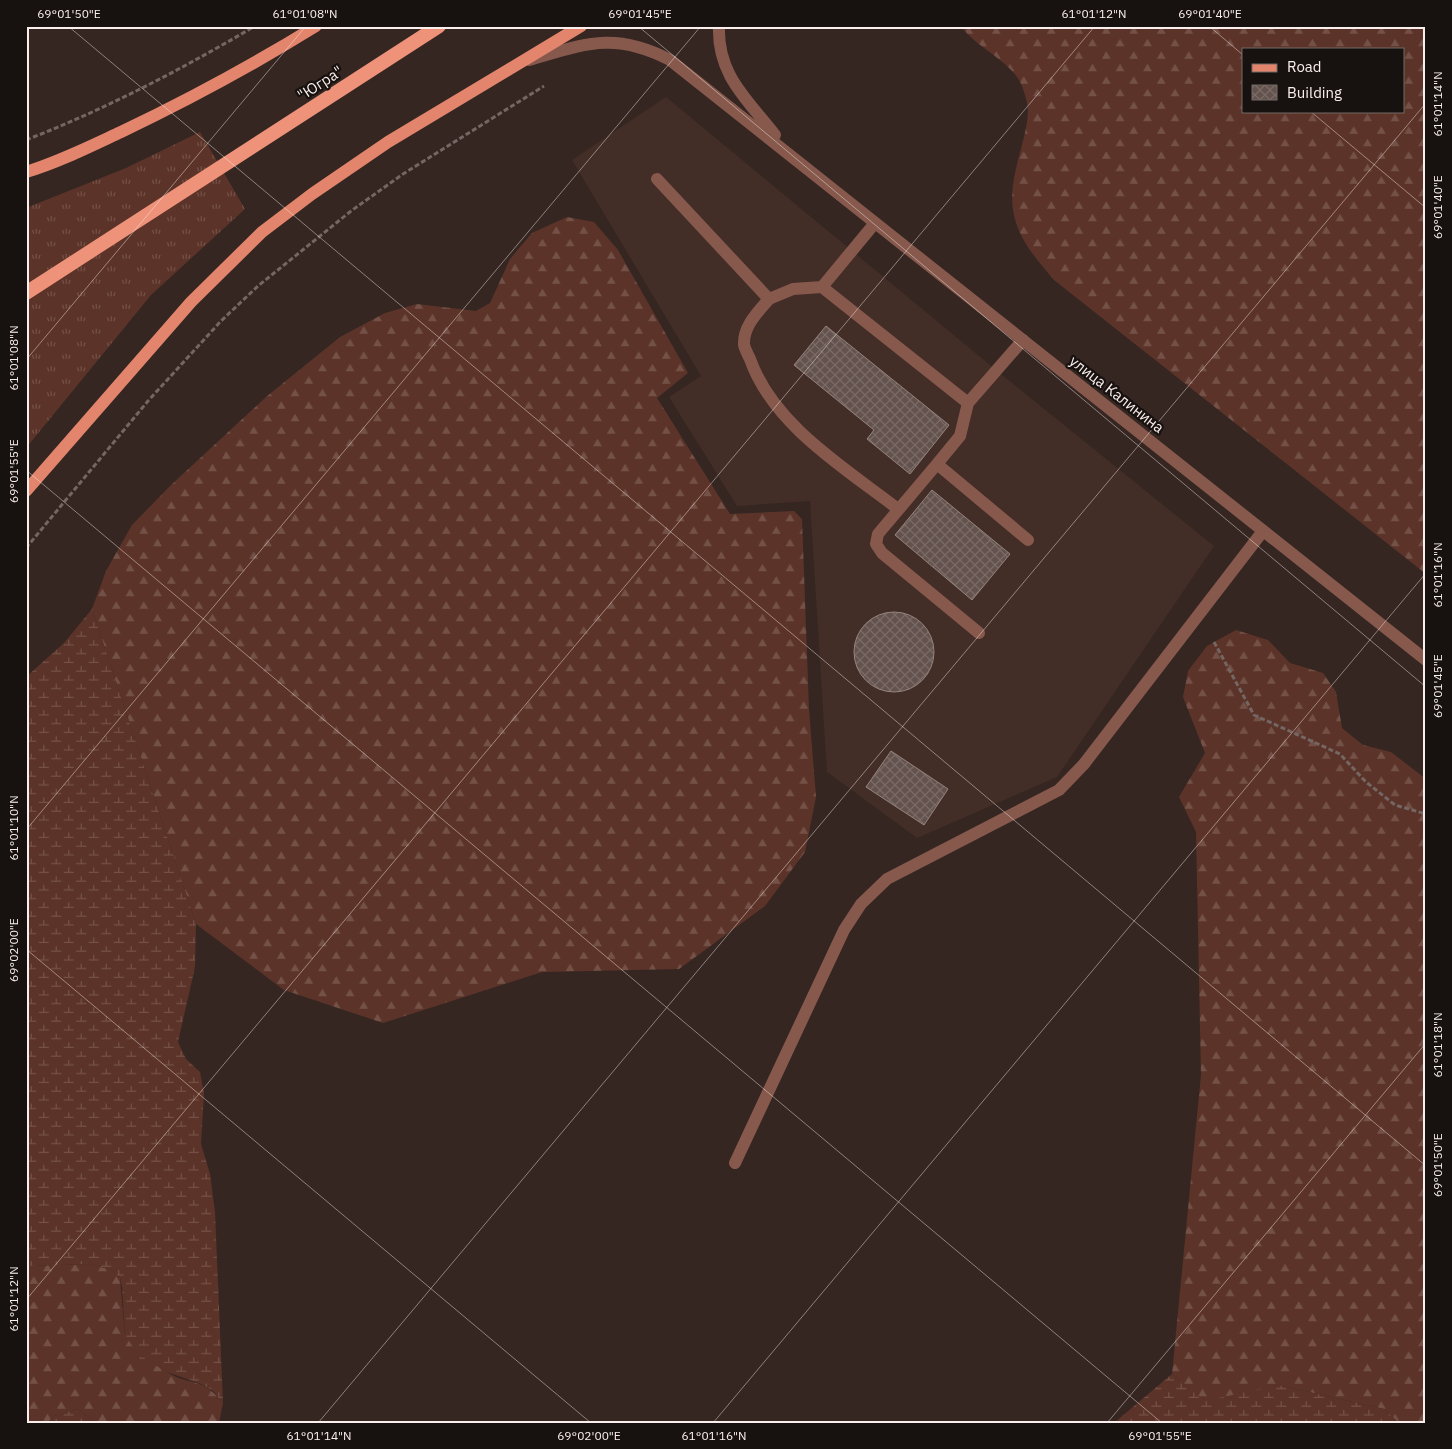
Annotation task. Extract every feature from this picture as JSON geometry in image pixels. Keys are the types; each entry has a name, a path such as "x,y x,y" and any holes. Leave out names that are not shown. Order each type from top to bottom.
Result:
{"highway":[{"name":"\"Югра\"","path":"26,293 439,26"}],"main road":[{"path":"26,172 99,142 177,106 267,56 316,26"},
{"path":"26,491 191,302 262,232 312,194 388,142 581,26"}],"street":[{"path":"719,26 718,42 722,61 734,82 790,153"},
{"path":"519,63 593,42 620,42 651,50 692,76 790,153"},
{"name":"улица Калинина","path":"790,153 875,223 1426,660"},
{"path":"656,179 769,299"},
{"path":"822,287 875,223"},
{"path":"898,509 794,427 777,408 755,374 744,345 749,323 769,299 792,289 822,287 968,403"},
{"path":"979,633 882,553 876,544 878,534 960,436 968,403 1022,340"},
{"path":"937,464 1028,540"},
{"path":"735,1163 844,930 861,904 887,879 1059,790 1084,764 1264,531"}],"path":[{"path":"26,140 127,95 206,55 255,26"},
{"path":"26,548 148,401 221,321 258,286 351,211 403,174 544,86"},
{"path":"1214,642 1254,715 1340,754 1366,782 1395,805 1426,814"}],"shaded area":[{"path":"666,97 996,370 1214,546 1057,777 917,838 827,772 810,501 737,506 669,397 701,376 572,160"}],"green space":[{"path":"961,26 1426,26 1426,574 1054,280 1025,242 1016,224 1014,215 1013,188 1027,123 1027,101 1016,76 1001,61 975,41"},
{"path":"200,132 245,209 151,295 26,448 26,208 126,168"},
{"path":"567,217 594,222 618,250 688,373 657,398 730,514 794,511 802,519 809,709 816,797 805,852 765,906 679,969 542,972 383,1023 284,990 196,924 92,609 106,571 132,525 170,486 266,397 340,337 385,313 417,304 476,311 490,303 510,259 532,233"},
{"path":"92,609 196,924 195,967 178,1042 186,1059 200,1072 204,1093 201,1144 210,1174 215,1212 223,1403 213,1391 201,1384 167,1372 139,1356 125,1335 122,1287 120,1278 112,1270 90,1264 26,1266 26,677 64,643"},
{"path":"1236,630 1268,640 1290,663 1323,673 1336,692 1342,728 1363,745 1391,752 1426,779 1426,1423 1399,1423 1384,1409 1278,1385 1205,1402 1172,1374 1201,1075 1196,832 1179,797 1205,753 1183,697 1188,671 1207,646"},
{"path":"90,1264 112,1270 120,1278 125,1335 166,1371 181,1379 208,1388 215,1394 223,1403 219,1423 95,1423 78,1409 54,1416 47,1423 26,1423 26,1266"},
{"path":"1172,1374 1205,1401 1278,1385 1384,1409 1399,1423 1114,1423"},
{"path":"78,1409 95,1423 47,1423 54,1416"}],"building":[{"path":"826,326 949,425 910,474 867,439 874,430 794,365"},
{"path":"932,490 1010,554 972,600 895,535"},
{"path":"894,612 909,615 922,624 931,637 934,652 931,667 922,680 909,689 894,692 879,689 866,680 857,667 854,652 857,637 866,624 879,615"},
{"path":"891,751 948,789 924,825 866,787"}]}
